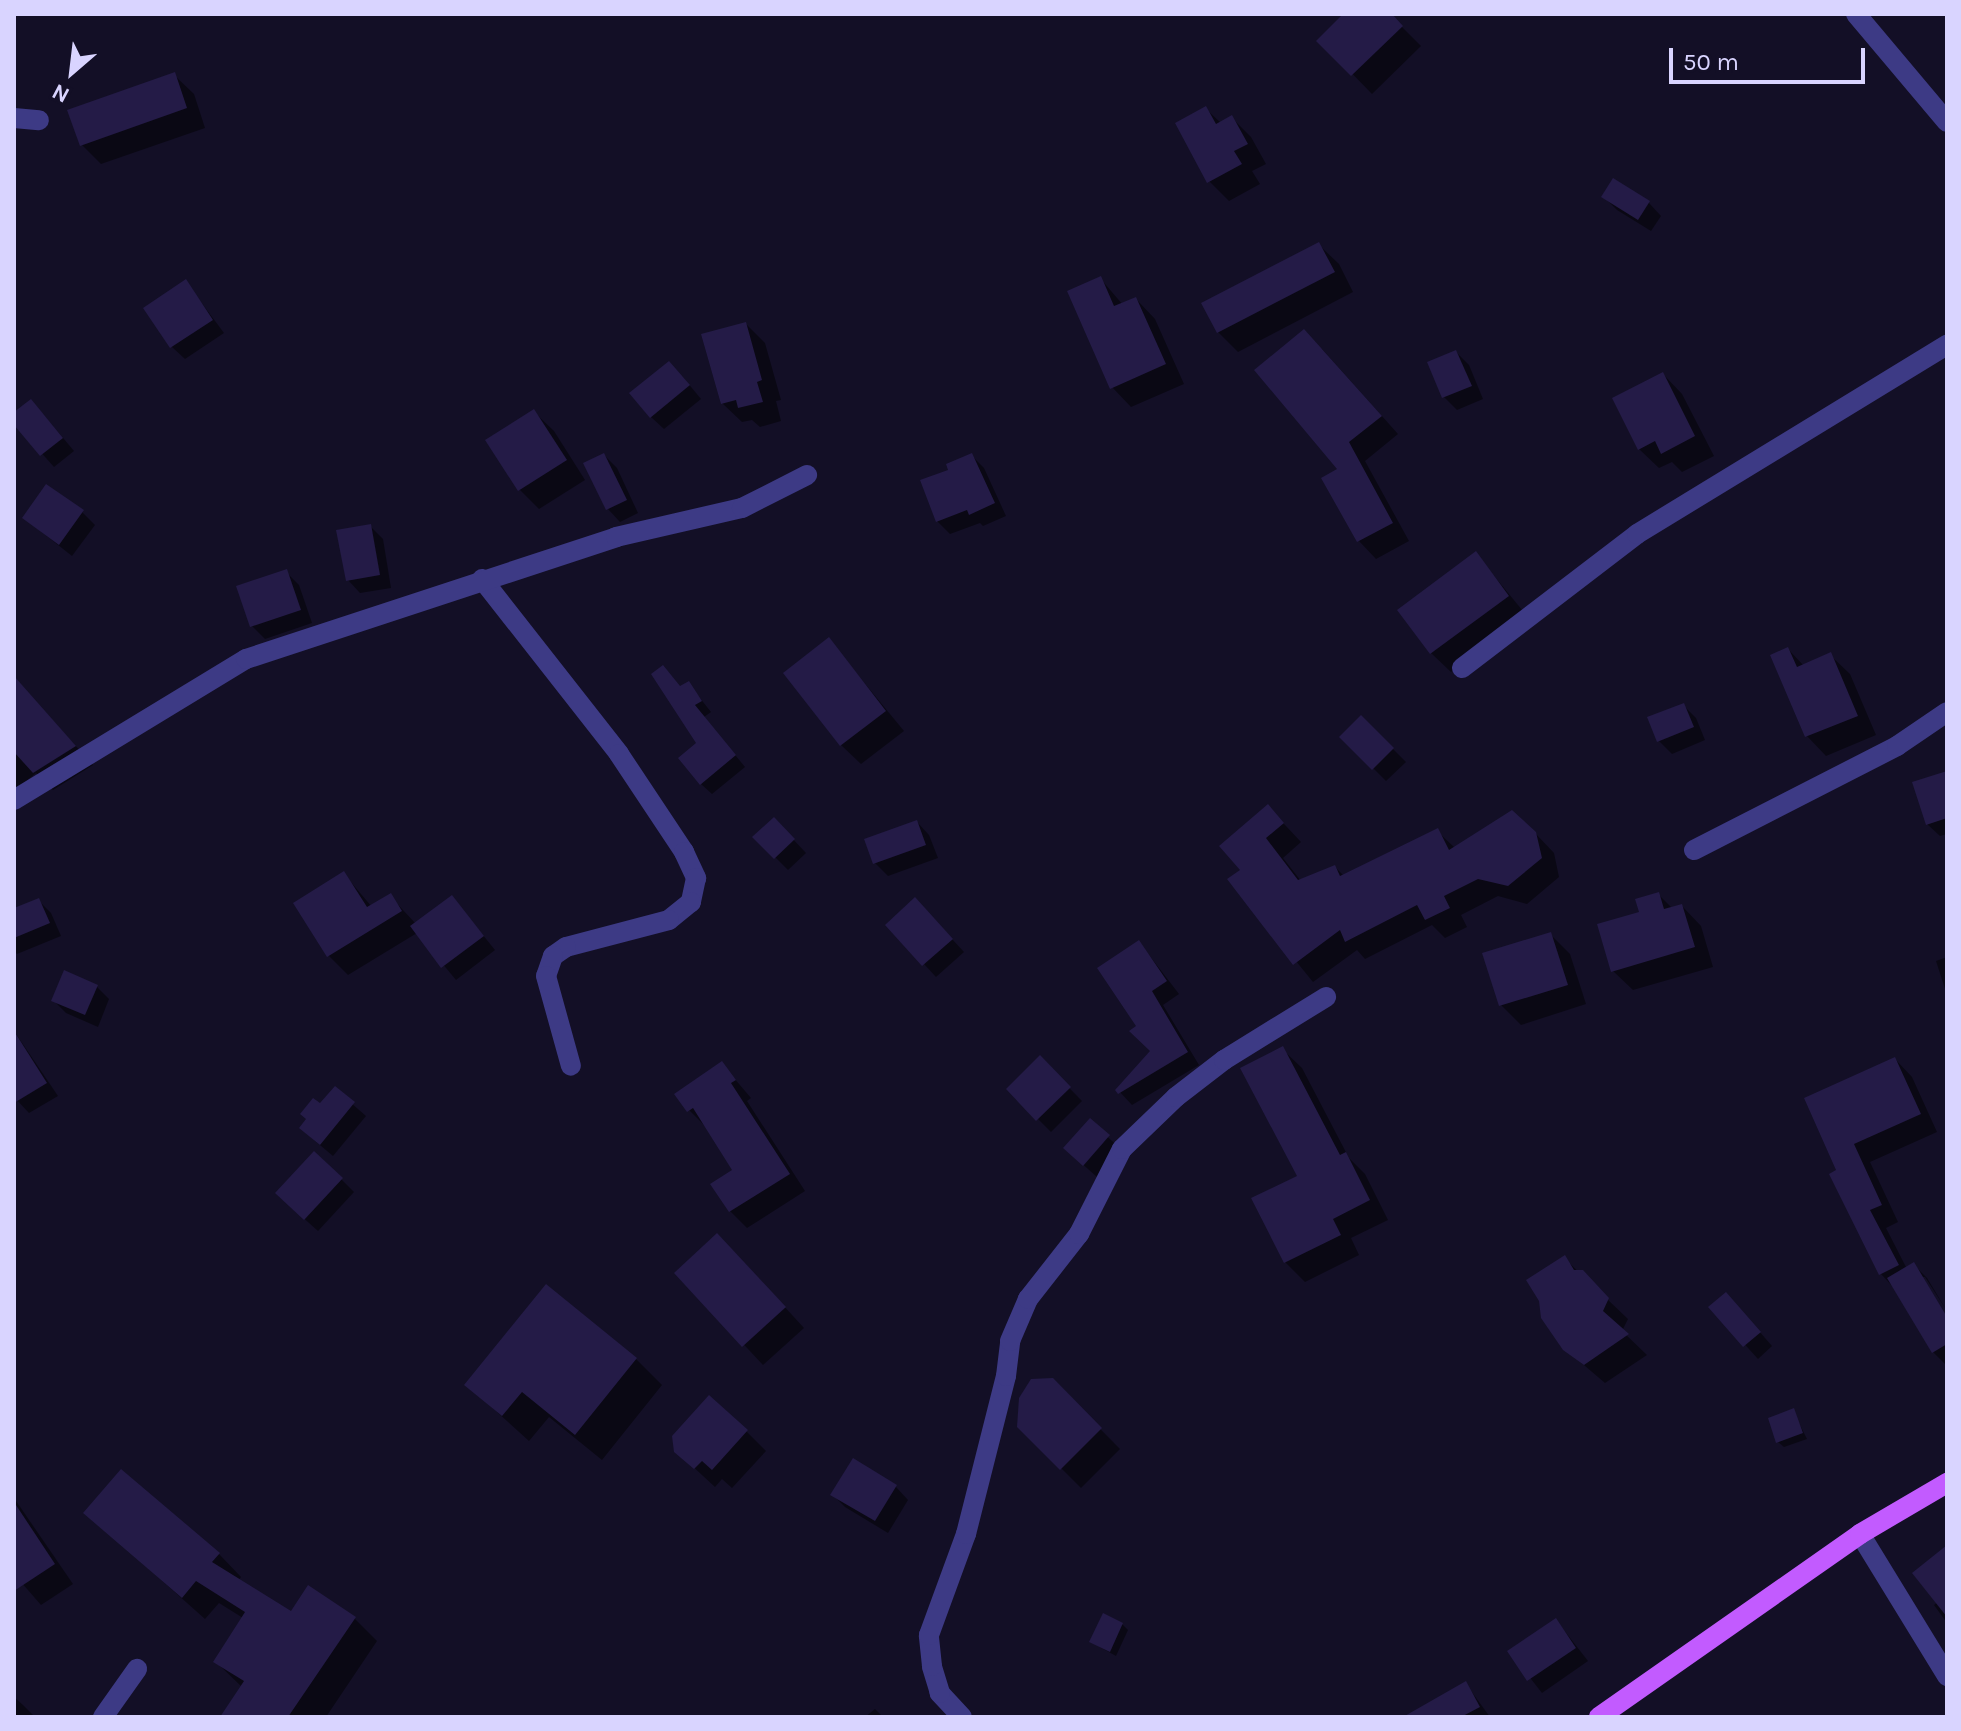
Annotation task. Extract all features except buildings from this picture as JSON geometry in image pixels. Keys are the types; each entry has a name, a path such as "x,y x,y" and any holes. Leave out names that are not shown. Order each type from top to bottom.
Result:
{"main road":[{"path":"1599,1717 1860,1534 1947,1483"}],"street":[{"path":"1856,14 1947,122"},
{"path":"14,118 39,120"},
{"path":"1462,668 1637,534 1947,345"},
{"path":"14,800 246,659 616,537 742,508 807,475"},
{"path":"482,579 619,754 684,852 696,878 696,890 691,902 669,920 566,947 553,956 546,976 571,1066"},
{"path":"1694,850 1897,746 1947,712"},
{"path":"962,1717 940,1693 932,1666 929,1635 966,1534 1006,1376 1010,1341 1028,1299 1079,1234 1122,1149 1176,1097 1224,1060 1326,997"},
{"path":"1860,1534 1947,1676"},
{"path":"103,1717 137,1669"}]}
